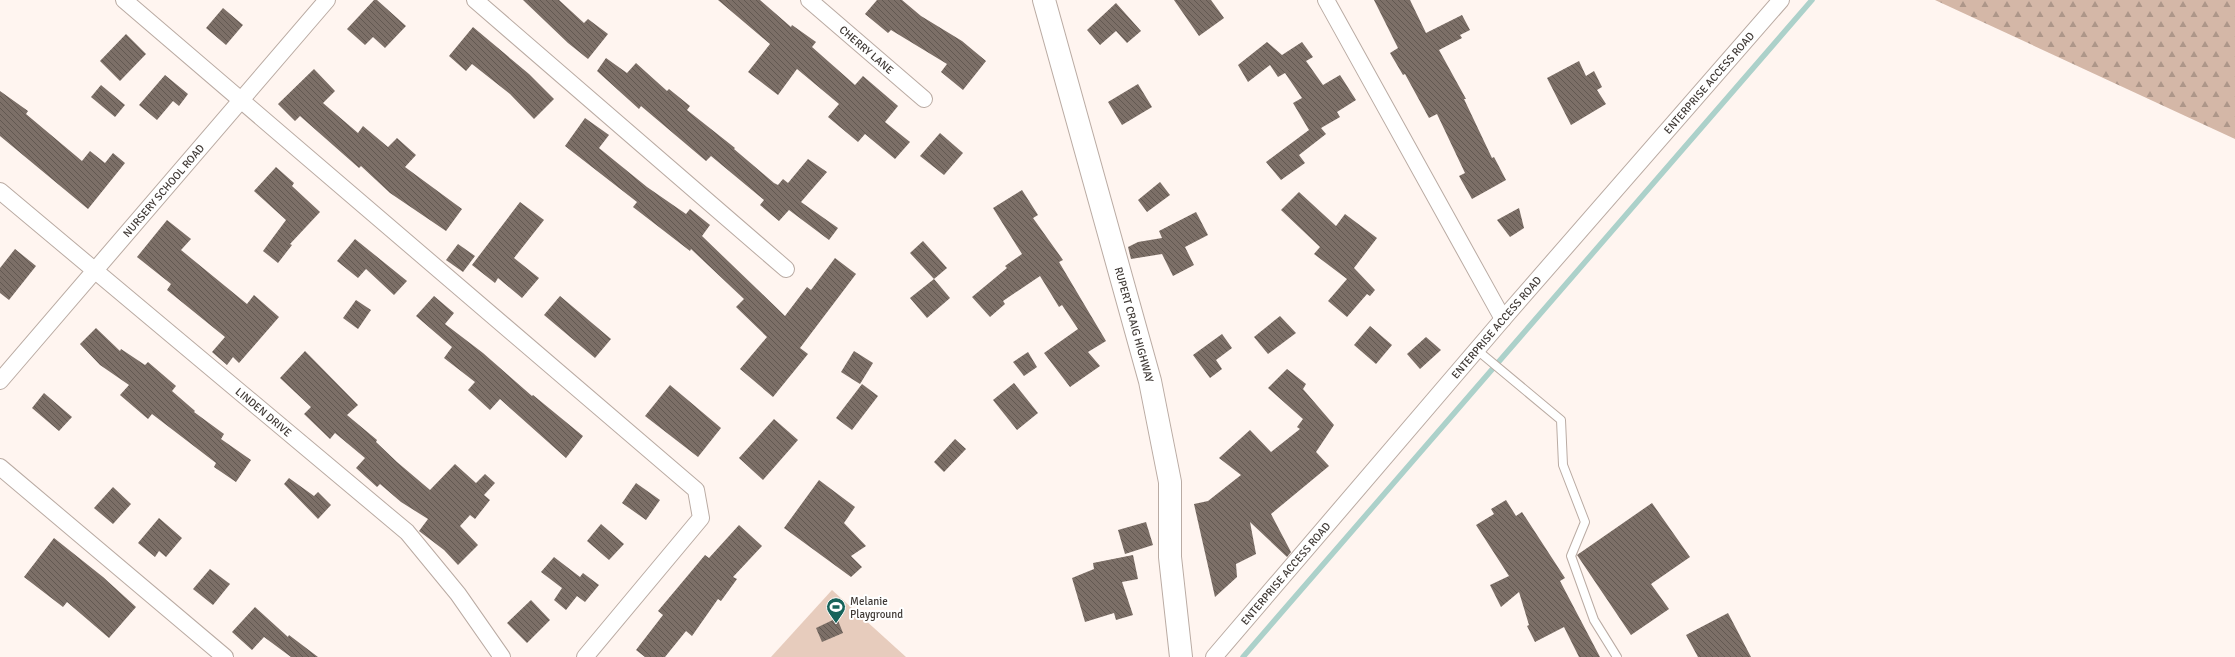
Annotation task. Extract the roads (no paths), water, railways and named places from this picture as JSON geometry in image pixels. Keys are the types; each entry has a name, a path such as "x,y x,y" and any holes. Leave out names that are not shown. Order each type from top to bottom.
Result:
{"main road":[{"name":"RUPERT CRAIG HIGHWAY","path":"1044,0 1150,382 1170,482 1170,557 1181,657"}],"street":[{"path":"124,0 696,490 701,518 585,657"},
{"name":"NURSERY SCHOOL ROAD","path":"0,381 327,0"},
{"path":"475,0 786,268"},
{"name":"CHERRY LANE","path":"809,0 924,99"},
{"path":"1326,0 1503,319"},
{"name":"ENTERPRISE ACCESS ROAD","path":"1214,657 1503,319 1781,0"},
{"name":"LINDEN DRIVE","path":"0,191 407,532 458,594 502,657"},
{"path":"0,467 224,657"}],"lane":[{"path":"1477,350 1560,420 1563,465 1585,522 1571,556 1594,620 1617,657"}],"waterway":[{"path":"1243,657 1812,0"}],"place":[{"name":"Melanie Playground","path":"836,624"}]}
